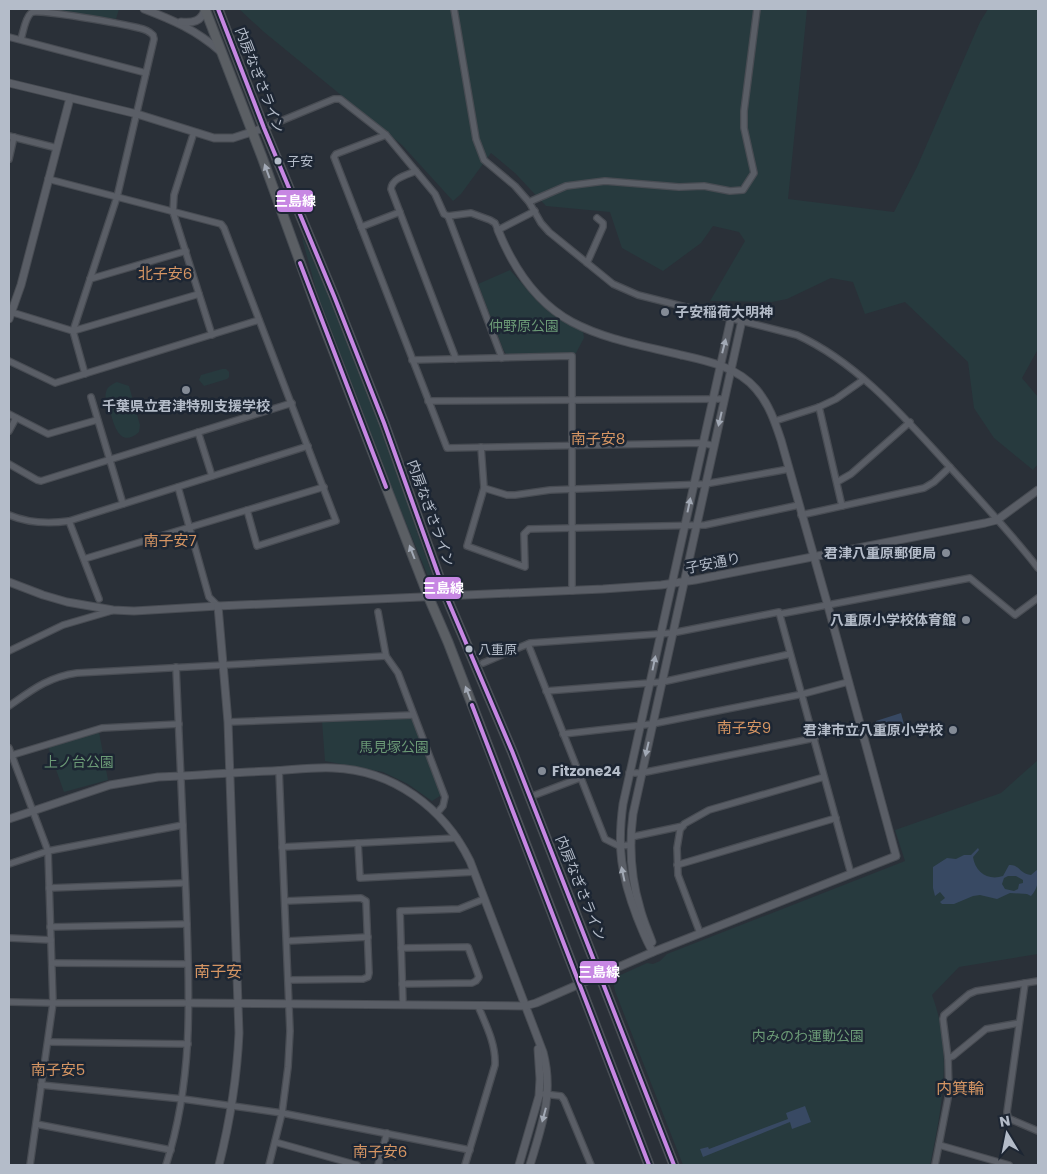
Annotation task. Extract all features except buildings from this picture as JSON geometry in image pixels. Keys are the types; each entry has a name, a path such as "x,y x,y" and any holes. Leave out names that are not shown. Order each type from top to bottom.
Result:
{"highway":[{"name":"内房なぎさライン","path":"205,9 319,314 429,598 448,642 649,1165"},
{"name":"内房なぎさライン","path":"218,9 380,414 446,596 512,750 674,1165"}],"street":[{"path":"144,9 180,22 222,53"},
{"path":"180,22 196,22 204,15 205,9"},
{"path":"454,9 476,140 484,160 515,186 529,202 548,232 613,284 624,290 797,335 812,342 843,362 910,422 1038,568"},
{"path":"529,202 566,186 605,181 679,187 704,186 730,191 743,190 754,173 744,128 744,111 757,9"},
{"path":"21,39 29,15 34,12 53,13 141,28 153,35 154,39 117,197 73,331 85,374"},
{"path":"9,37 146,73"},
{"path":"9,83 137,114 214,138 224,139 252,133 334,99 340,99 386,135 435,194 444,214 448,216 502,358"},
{"path":"70,98 21,285 10,315 73,331 199,294"},
{"path":"194,132 174,195 173,212 212,335"},
{"path":"386,135 336,154 334,157 447,448 703,443 714,446"},
{"path":"9,159 11,137 57,148"},
{"path":"416,171 394,181 391,189 456,359"},
{"path":"48,180 221,224 292,403 336,521 257,546 247,510"},
{"path":"498,230 535,211"},
{"path":"361,227 400,212"},
{"path":"9,1002 525,1006 536,1003 653,952 896,856 828,606 775,421 766,402 742,376 731,370 597,333 571,321 541,299 526,282 509,256 495,223 471,213 448,216"},
{"path":"588,263 603,228 603,223 597,218"},
{"path":"90,279 186,251"},
{"path":"653,952 647,943 624,877 619,846 623,804 732,318"},
{"path":"9,361 55,383 259,320"},
{"path":"653,952 652,941 637,896 631,845 633,814 742,320"},
{"path":"412,360 572,356 572,590"},
{"path":"775,421 820,408 864,380"},
{"path":"91,397 123,504"},
{"path":"428,401 724,399"},
{"path":"9,464 37,480 41,480 292,403"},
{"path":"820,408 842,506"},
{"path":"9,414 48,434 98,420"},
{"path":"9,431 16,418"},
{"path":"837,482 851,474 910,422"},
{"path":"198,432 212,476"},
{"path":"9,515 44,523 69,521 308,446"},
{"path":"481,447 484,488 467,546 525,567 524,534 529,529 696,525 799,505"},
{"path":"801,514 924,488 934,482 950,467"},
{"path":"484,488 514,495 572,489 706,484 789,470"},
{"path":"178,487 209,597 218,606 228,722 239,1003 237,1070 232,1106 219,1165"},
{"path":"84,559 324,488"},
{"path":"997,520 1038,490"},
{"name":"子安通り","path":"9,582 43,595 87,606 134,611 638,587 684,581 997,520"},
{"path":"69,521 99,599"},
{"path":"482,664 530,643 672,633 777,612 780,614 828,606 970,578 1015,615 1038,598"},
{"path":"9,651 63,625 113,610"},
{"path":"378,612 386,656 398,673 445,797 443,806 437,813"},
{"path":"780,614 851,874"},
{"path":"528,644 604,839 619,846 631,845"},
{"path":"546,690 662,682 790,654"},
{"path":"9,706 43,683 61,675 386,656"},
{"path":"166,1165 183,1099 190,1003 176,667"},
{"path":"563,734 652,724 803,694 848,682"},
{"path":"228,722 413,715"},
{"path":"32,1165 36,1124 54,1003 48,851 9,753 102,728 179,724"},
{"path":"629,773 641,773 815,738"},
{"path":"9,819 110,785 158,777 279,770 333,768 373,775 412,793 426,802 462,845 536,1034 540,1079 547,1108 530,1165"},
{"path":"269,1165 282,1113 288,1067 289,1004 279,770"},
{"path":"631,837 683,826 709,810 824,777"},
{"path":"535,795 580,778"},
{"path":"678,865 836,818"},
{"path":"9,864 48,851 183,825"},
{"path":"683,826 680,830 677,848 678,875 700,933"},
{"path":"282,847 457,838"},
{"path":"358,843 360,878 474,872"},
{"path":"49,888 185,883"},
{"path":"285,901 363,898 366,901 368,938 369,973 365,979 288,980"},
{"path":"403,1005 400,911 459,909 484,898"},
{"path":"50,927 187,924"},
{"path":"9,938 51,940"},
{"path":"286,941 368,938"},
{"path":"401,948 468,948 479,977 472,983 402,984"},
{"path":"52,963 188,964"},
{"path":"935,1165 948,1093 948,1058 944,1015 976,990 1038,980"},
{"path":"1025,983 1007,1112 1008,1117 1038,1131"},
{"path":"465,1165 496,1057 492,1041 478,1006"},
{"path":"948,1058 954,1056 986,1029 1020,1024"},
{"path":"48,1042 188,1044"},
{"path":"42,1085 183,1099 282,1113 470,1150"},
{"path":"519,1165 543,1094"},
{"path":"543,1094 561,1096 564,1100 591,1165"},
{"path":"36,1124 171,1150"},
{"path":"378,1165 386,1134"},
{"path":"275,1142 357,1165"},
{"path":"939,1145 1009,1165"},
{"path":"981,1165 983,1158"}],"green space":[{"path":"43,9 119,9 116,19"},
{"path":"239,9 807,9 788,199 894,212 917,167 980,22 988,9 1038,9 1038,349 1022,378 1038,397 1038,464 1033,470 994,438 974,408 968,362 905,302 865,314 853,282 831,278 787,299 772,302 710,301 745,241 739,232 713,226 701,243 663,271 622,248 610,212 546,206 515,173 491,153 461,194 453,201 402,145 264,32"},
{"path":"302,238 336,309 402,483 436,585 432,586 385,472 320,304"},
{"name":"仲野原公園","path":"510,270 539,303 583,332 584,338 576,353 506,354 478,284"},
{"path":"226,369 229,372 227,379 204,386 199,380 201,375"},
{"path":"117,382 129,386 140,425 139,432 132,437 123,437 119,433 106,399 107,389"},
{"name":"馬見塚公園","path":"411,718 443,794 432,801 408,784 383,772 325,761 322,721"},
{"name":"上ノ台公園","path":"99,732 108,780 64,792 48,747"},
{"name":"内みのわ運動公園","path":"1038,760 1038,954 959,967 932,995 942,1037 944,1058 941,1101 930,1165 683,1165 615,991 613,981 616,977 647,963 653,964 660,961 667,954 905,861 895,830 1001,793"}],"water":[{"path":"901,713 905,728 880,736 876,721"},
{"path":"978,848 979,850 973,857 974,862 979,871 987,876 1003,876 1009,865 1015,866 1024,873 1031,875 1038,869 1038,883 1035,890 1031,896 1010,893 997,899 980,895 954,904 942,904 940,902 945,898 940,892 935,896 933,888 933,867 947,858 956,859 964,855 971,855","holes":["1016,876 1023,880 1023,883 1019,884 1018,889 1014,891 1005,889 1002,884 1004,878"]},
{"path":"805,1106 811,1122 792,1129 790,1122 703,1157 700,1149 708,1147 709,1149 788,1119 786,1113"}],"transit line":[{"name":"三島線","path":"218,9 264,128 334,296 384,423 446,596 512,751 674,1165"},
{"name":"三島線","path":"300,263 386,487"},
{"name":"三島線","path":"472,705 649,1165"}],"place":[{"name":"子安","path":"278,161"},
{"name":"子安稲荷大明神","path":"665,312"},
{"name":"千葉県立君津特別支援学校","path":"186,390"},
{"name":"君津八重原郵便局","path":"946,553"},
{"name":"八重原小学校体育館","path":"966,620"},
{"name":"八重原","path":"469,649"},
{"name":"君津市立八重原小学校","path":"953,730"},
{"name":"Fitzone24","path":"542,771"}],"district":[{"name":"北子安6","path":"165,273"},
{"name":"南子安8","path":"598,438"},
{"name":"南子安7","path":"170,540"},
{"name":"南子安9","path":"744,727"},
{"name":"南子安","path":"218,971"},
{"name":"南子安5","path":"58,1069"},
{"name":"内箕輪","path":"960,1088"},
{"name":"南子安6","path":"380,1151"}]}
